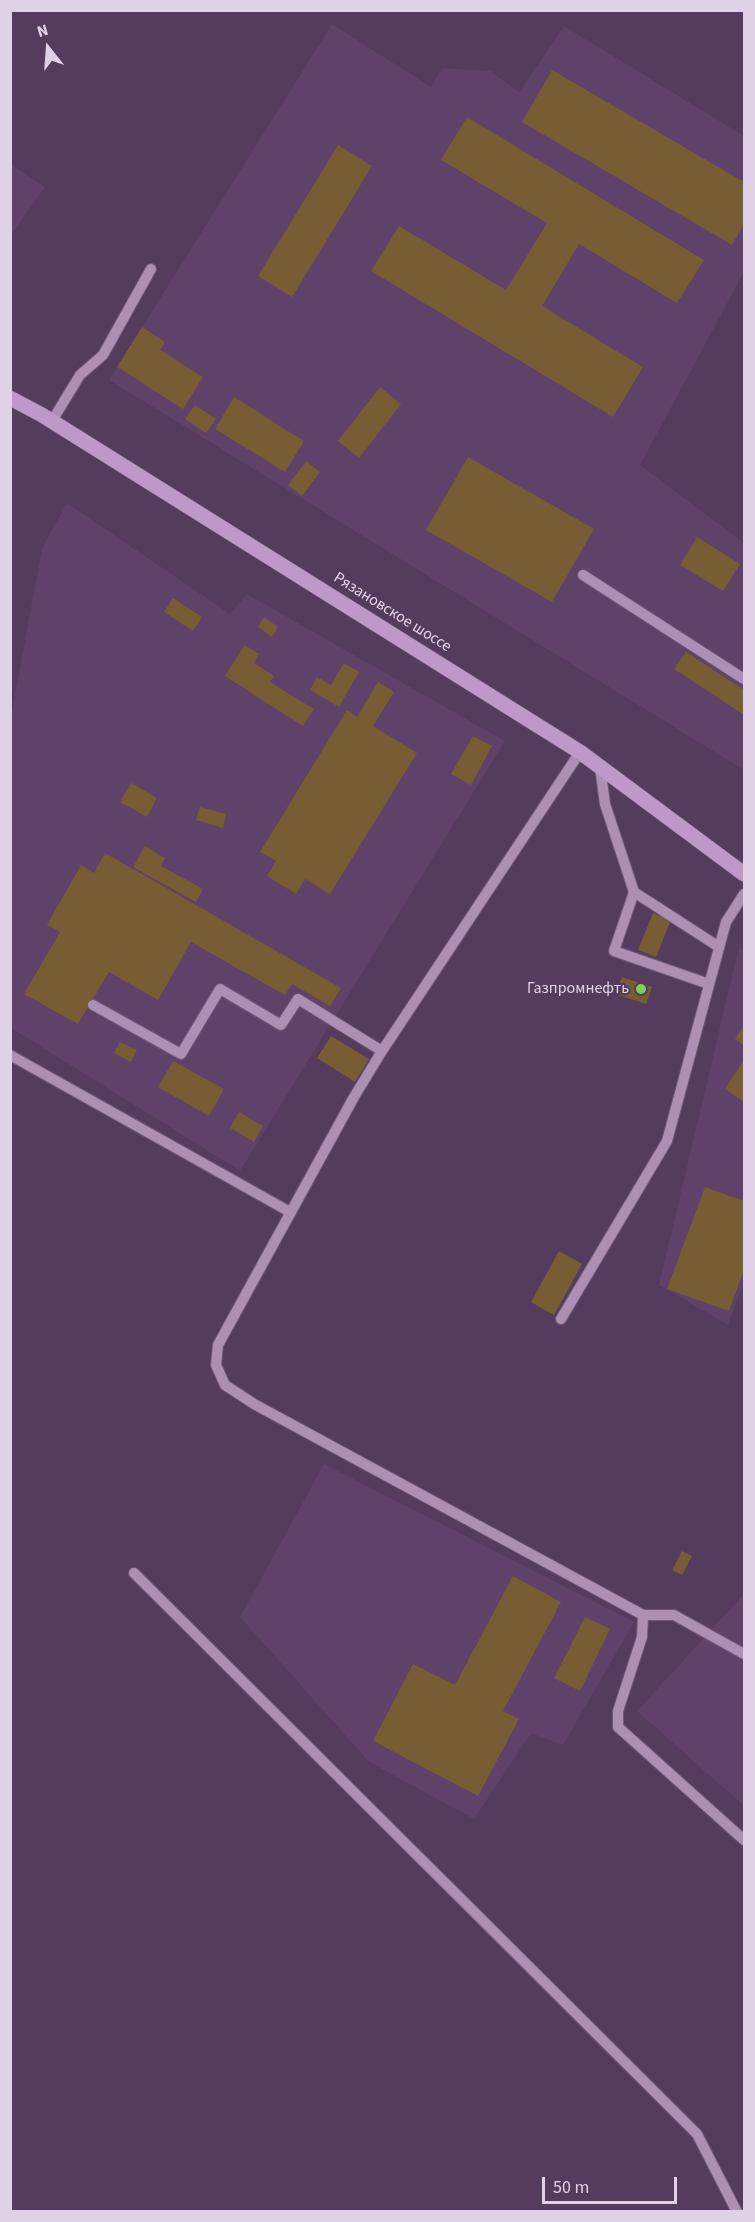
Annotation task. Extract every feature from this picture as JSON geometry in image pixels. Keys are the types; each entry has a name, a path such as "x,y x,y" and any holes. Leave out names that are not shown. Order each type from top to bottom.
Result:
{"main road":[{"name":"Рязановское шоссе","path":"10,398 580,752 744,874"}],"lane":[{"path":"52,422 80,375 104,355 151,269"},
{"path":"583,575 744,679"},
{"path":"580,752 354,1097 218,1345 216,1365 225,1385 254,1404 643,1615 674,1615 744,1654"},
{"path":"600,767 605,804 634,892 614,951 709,984"},
{"path":"634,892 719,947"},
{"path":"561,1319 668,1141 726,921 744,894"},
{"path":"93,1005 181,1054 220,989 281,1024 298,999 382,1051"},
{"path":"10,1055 290,1212"},
{"path":"134,1573 697,2134 737,2211"},
{"path":"643,1615 642,1636 618,1711 618,1727 744,1840"}],"shaded area":[{"path":"332,24 431,87 442,68 490,71 519,92 564,26 744,136 744,272 640,465 744,543 744,770 109,380"},
{"path":"11,165 45,187 11,235"},
{"path":"67,503 230,614 247,594 505,741 240,1171 11,1028 11,717 42,548"},
{"path":"739,947 744,951 744,1281 728,1325 659,1285"},
{"path":"324,1464 634,1622 563,1745 531,1733 474,1819 369,1762 240,1617"},
{"path":"744,1594 744,1806 637,1711"}],"building":[{"path":"552,70 744,182 744,224 732,245 522,122"},
{"path":"467,117 704,260 677,303 579,244 542,306 643,367 613,417 371,271 399,226 506,290 547,223 441,160"},
{"path":"338,145 372,166 292,297 258,276"},
{"path":"142,327 165,342 160,350 203,377 183,409 117,367"},
{"path":"380,387 401,404 359,458 338,441"},
{"path":"234,397 304,441 285,472 215,429"},
{"path":"195,405 216,419 206,433 185,419"},
{"path":"468,457 594,529 552,602 426,530"},
{"path":"306,461 320,472 302,496 288,485"},
{"path":"697,537 740,564 723,591 680,565"},
{"path":"173,598 202,617 193,631 164,612"},
{"path":"264,617 278,627 272,637 258,627"},
{"path":"245,645 259,654 254,663 274,676 270,682 314,709 303,726 225,676"},
{"path":"686,652 744,690 744,715 674,669"},
{"path":"344,663 359,672 339,707 310,690 317,677 331,685"},
{"path":"378,682 394,692 373,726 417,753 330,894 305,879 296,894 267,876 276,861 260,852 347,710 357,717"},
{"path":"473,736 492,746 471,785 451,774"},
{"path":"131,783 157,798 147,817 120,802"},
{"path":"200,807 226,814 223,828 196,820"},
{"path":"145,846 165,858 161,866 203,889 196,902 133,867"},
{"path":"105,853 341,988 330,1006 292,984 285,995 191,942 158,1000 109,972 78,1024 24,994 60,932 47,925 81,865 94,873"},
{"path":"653,913 671,920 656,957 638,950"},
{"path":"622,977 652,987 646,1004 616,994"},
{"path":"744,1025 744,1045 735,1039"},
{"path":"331,1036 369,1059 355,1082 317,1058"},
{"path":"120,1042 137,1050 131,1062 114,1053"},
{"path":"744,1060 744,1102 725,1089"},
{"path":"173,1061 224,1089 209,1116 158,1087"},
{"path":"239,1112 263,1126 254,1142 230,1128"},
{"path":"705,1187 744,1201 744,1270 729,1311 667,1289"},
{"path":"559,1251 582,1264 554,1315 531,1302"},
{"path":"682,1551 692,1556 682,1575 672,1570"},
{"path":"513,1576 561,1602 503,1711 519,1719 478,1796 373,1741 413,1664 455,1685"},
{"path":"585,1617 610,1629 580,1691 554,1678"}],"place":[{"name":"Газпромнефть","path":"641,989"}]}
